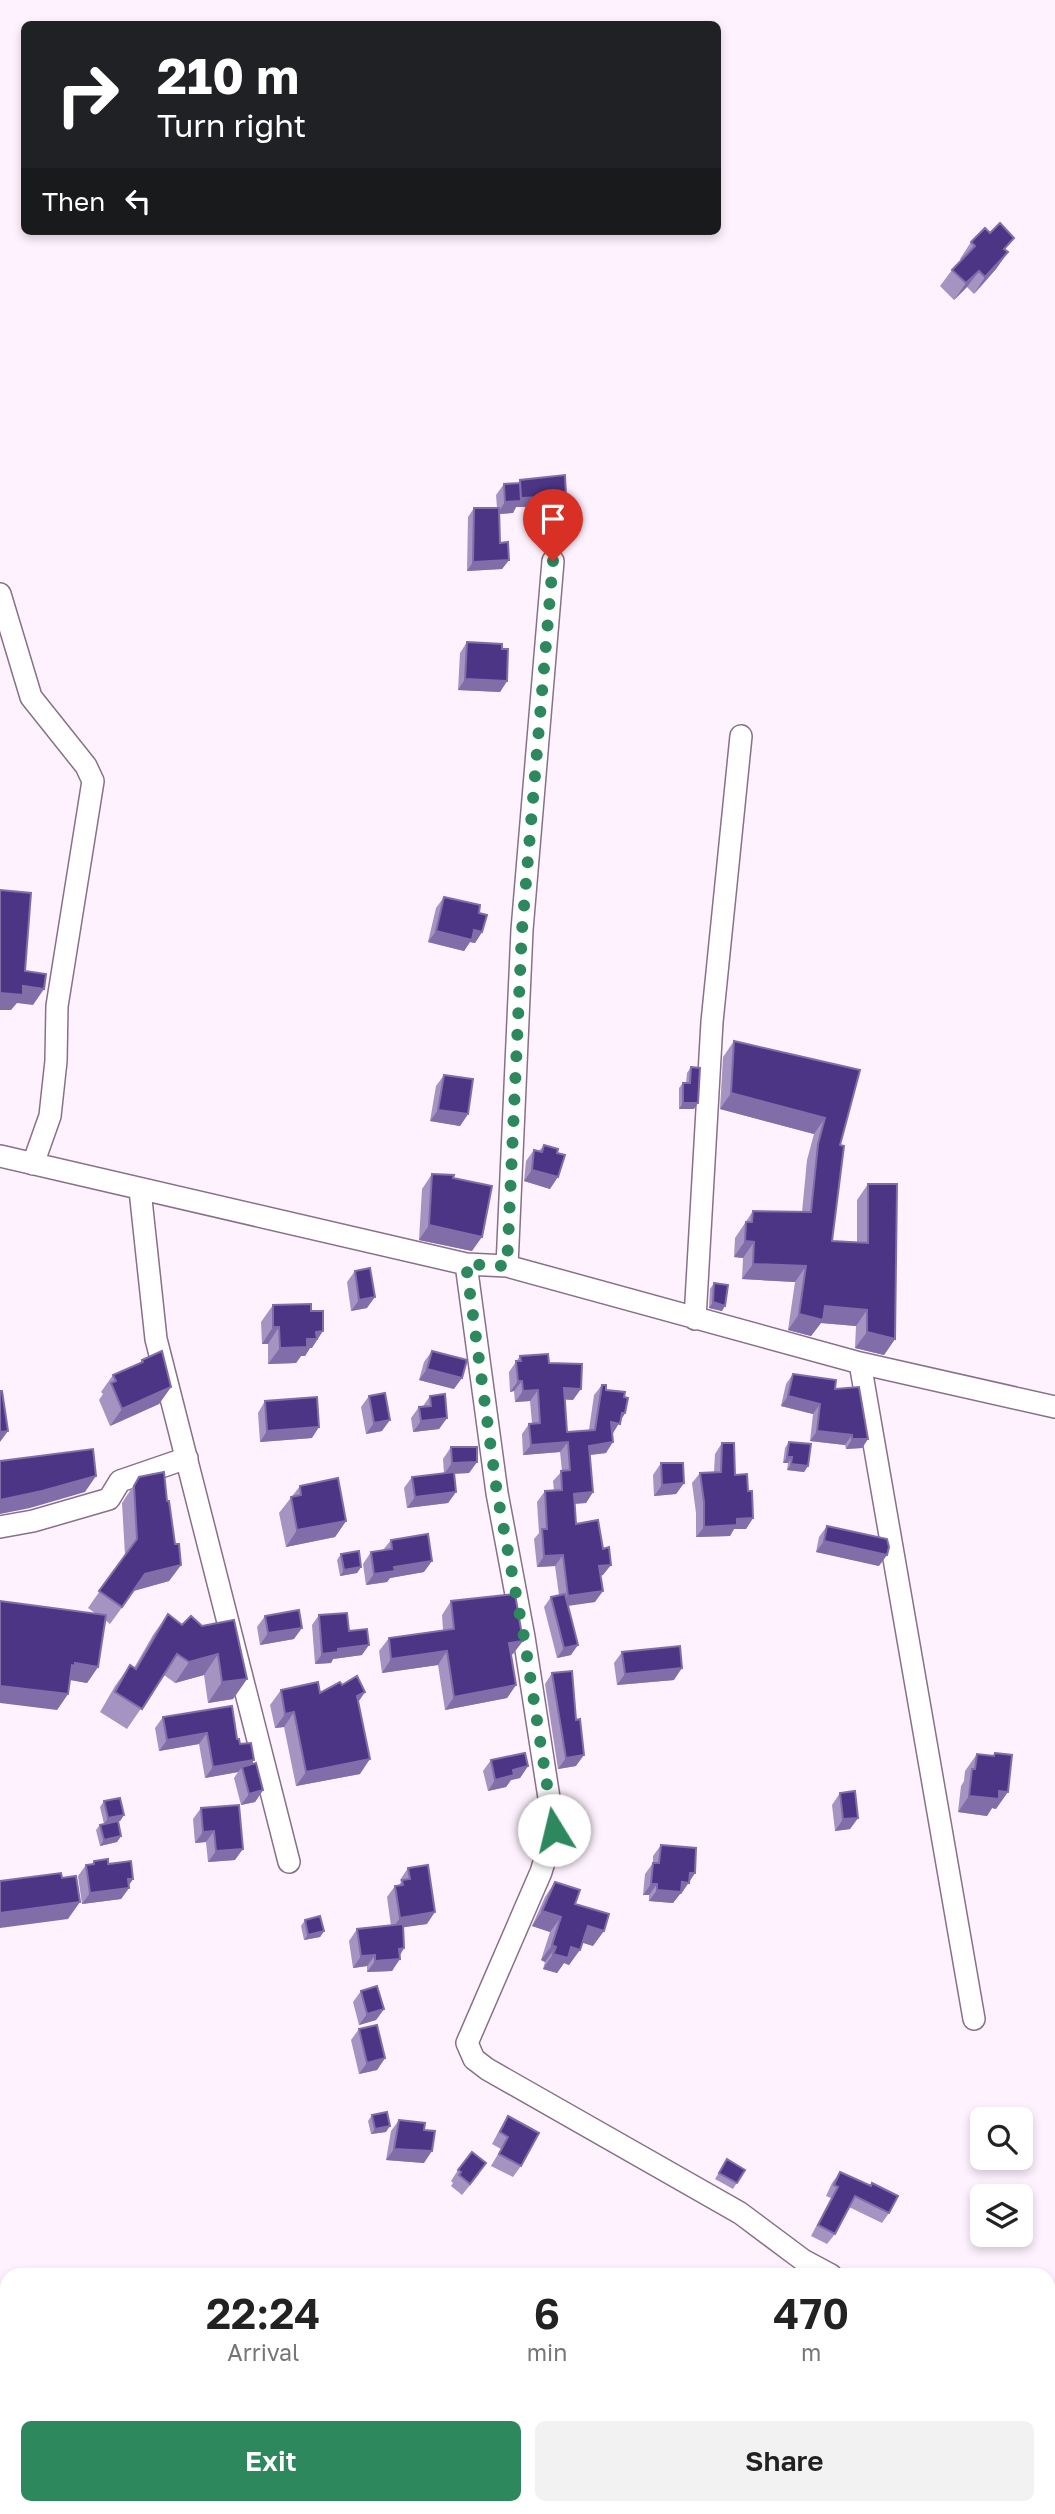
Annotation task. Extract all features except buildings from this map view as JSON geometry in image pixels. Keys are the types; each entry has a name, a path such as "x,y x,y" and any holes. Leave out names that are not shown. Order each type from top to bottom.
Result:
{"street":[{"path":"507,1266 522,930 553,561"},
{"path":"0,594 31,697 86,766 93,781 57,1006 50,1116 33,1164"},
{"path":"695,1319 712,1022 741,736"},
{"path":"0,1156 466,1264 507,1266 860,1363 1055,1407"},
{"path":"140,1190 156,1339 289,1862"},
{"path":"466,1264 497,1493 524,1637 554,1830 541,1872 467,2043 474,2059 486,2068 740,2213 818,2268"},
{"path":"860,1363 974,2019"},
{"path":"0,1527 33,1521 109,1499 120,1481 187,1458"}],"route":[{"path":"553,561 522,930 507,1266 466,1264 497,1493 524,1637 554,1830"}]}
